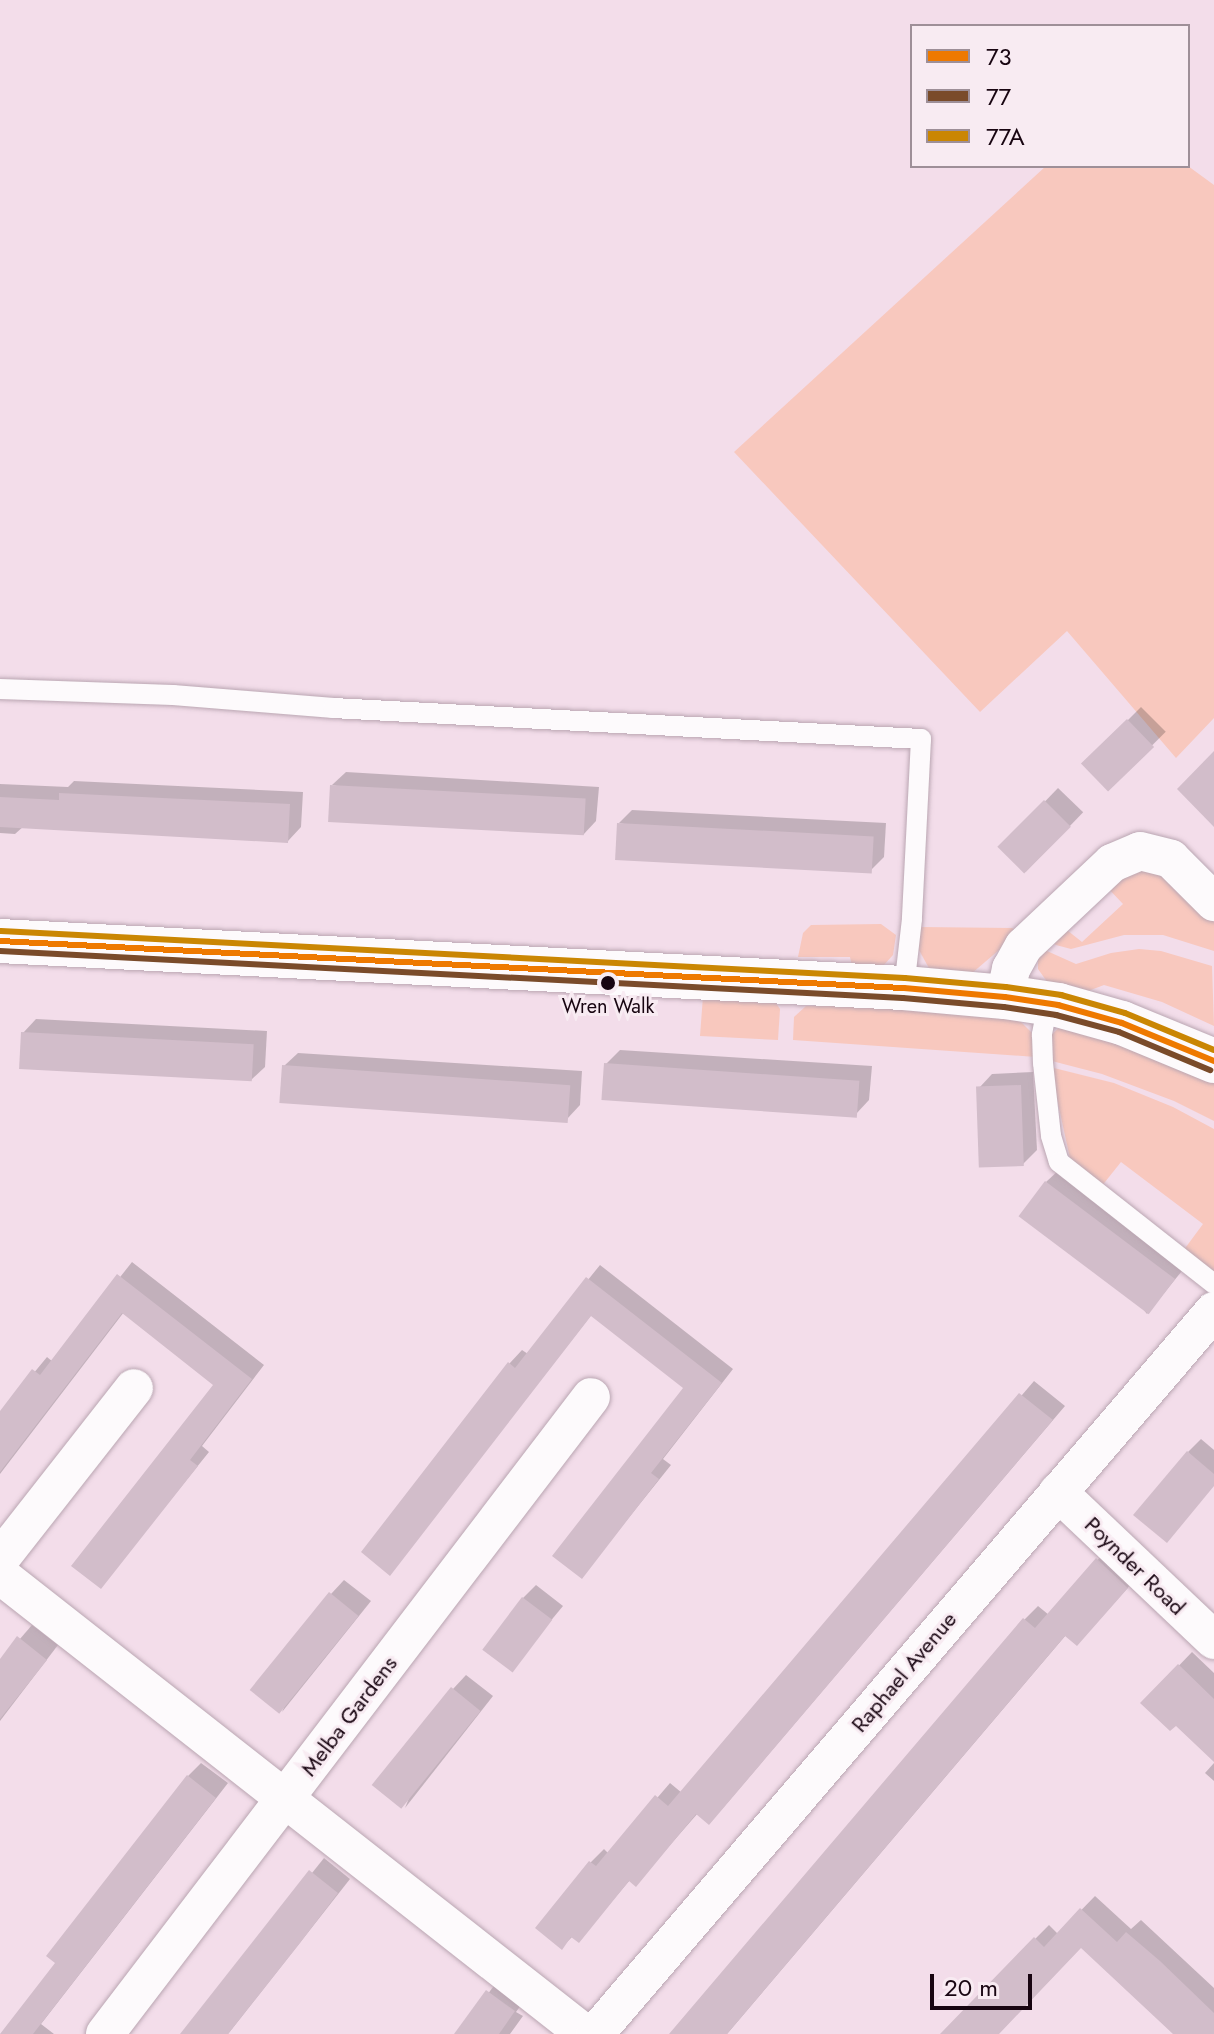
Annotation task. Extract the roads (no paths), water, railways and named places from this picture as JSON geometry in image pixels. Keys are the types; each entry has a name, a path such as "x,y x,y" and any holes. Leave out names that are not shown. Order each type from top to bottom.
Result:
{"street":[{"path":"1005,997 1011,969 1024,946 1112,863 1140,851 1171,859 1214,902"},
{"path":"0,941 904,988 1005,997 1048,1003 1133,1026 1214,1061"},
{"name":"Raphael Avenue","path":"595,2034 1214,1311"},
{"path":"0,1559 134,1388"},
{"name":"Melba Gardens","path":"105,2034 591,1397"},
{"name":"Poynder Road","path":"1058,1492 1214,1640"},
{"path":"0,1575 585,2034"}],"lane":[{"path":"0,689 173,695 362,710 921,739 912,919 904,988"},
{"path":"1048,1003 1042,1035 1043,1063 1051,1136 1059,1162 1214,1284"}],"place":[{"name":"Wren Walk","path":"608,983"}]}
